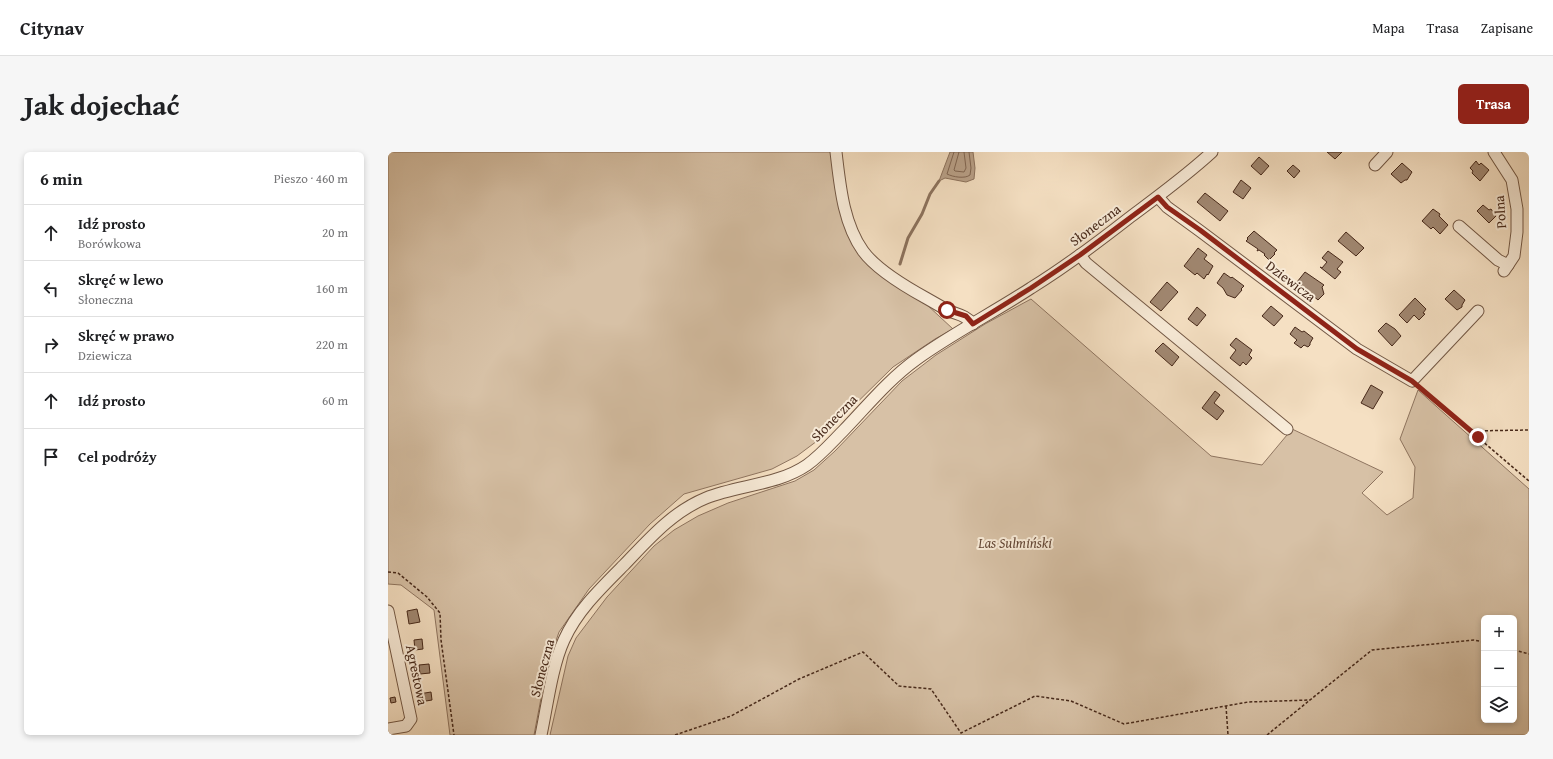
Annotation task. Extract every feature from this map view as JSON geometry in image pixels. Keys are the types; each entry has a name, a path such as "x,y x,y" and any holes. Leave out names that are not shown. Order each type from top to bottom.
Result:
{"street":[{"path":"836,152 840,186 851,231 863,252 880,268 903,285 947,310 966,316 973,324"},
{"name":"Słoneczna","path":"541,735 556,664 564,639 578,616 595,595 651,536 679,513 702,500 728,491 784,476 808,464 822,452 879,392 914,361 942,342 1031,288 1080,255 1158,197 1212,152"},
{"path":"1376,165 1387,152"},
{"name":"Polna","path":"1459,226 1506,268 1514,256 1517,232 1517,209 1512,180 1494,152"},
{"name":"Dziewicza","path":"1158,197 1167,207 1357,349 1412,381"},
{"path":"1080,255 1086,263 1287,429"},
{"path":"1412,381 1478,311"},
{"name":"Agrestowa","path":"388,611 411,719 406,726 388,730"}],"path":[{"path":"1412,381 1529,481"},
{"path":"1470,431 1529,430"},
{"path":"388,572 398,573 427,597 440,613 441,640 454,735"},
{"path":"1267,735 1372,650 1474,640 1481,641"},
{"path":"1517,651 1529,654"},
{"path":"674,735 731,716 799,679 864,652 899,686 931,689 961,733 1035,696 1071,701 1124,724 1248,702 1310,700"},
{"path":"1226,706 1228,735"}],"green space":[{"path":"388,152 833,152 854,243 925,303 953,329 893,367 821,438 797,456 772,469 684,494 650,524 589,589 559,632 547,667 534,735 450,735 434,610 401,585 388,584"},
{"name":"Las Sulmiński","path":"1031,299 1211,456 1262,465 1292,429 1383,472 1362,493 1387,515 1413,498 1415,467 1400,439 1418,390 1529,489 1529,735 550,735 568,656 576,638 607,597 654,546 674,530 698,516 728,503 795,481 814,470 835,451 902,381 936,355 985,324"}],"water":[{"path":"950,152 973,152 975,168 974,179 966,182 945,178 939,181"}],"building":[{"path":"1327,152 1342,152 1335,159"},
{"path":"1259,157 1269,166 1261,175 1251,166"},
{"path":"1476,161 1479,165 1481,163 1489,170 1480,181 1472,173 1473,171 1470,168"},
{"path":"1402,163 1412,172 1407,180 1401,183 1391,174"},
{"path":"1293,165 1300,171 1294,178 1287,171"},
{"path":"1241,180 1251,188 1243,199 1233,192"},
{"path":"1205,193 1228,211 1220,221 1197,202"},
{"path":"1483,205 1489,210 1491,209 1496,216 1489,223 1477,211"},
{"path":"1433,209 1440,214 1439,216 1448,225 1440,234 1433,227 1431,229 1422,221"},
{"path":"1254,231 1277,250 1269,260 1264,255 1265,254 1259,250 1257,251 1258,249 1246,241"},
{"path":"1346,232 1364,248 1356,256 1338,241"},
{"path":"1198,248 1207,255 1204,259 1213,266 1204,279 1197,273 1195,275 1184,266"},
{"path":"1328,251 1343,262 1337,269 1341,272 1335,279 1320,267 1322,268 1327,262 1322,258"},
{"path":"1305,272 1324,285 1322,287 1324,294 1318,300 1297,282"},
{"path":"1224,273 1244,286 1235,298 1227,295 1223,288 1217,283"},
{"path":"1167,282 1178,292 1161,311 1150,302"},
{"path":"1454,290 1465,300 1462,307 1457,310 1445,299"},
{"path":"1415,298 1426,309 1423,313 1425,314 1419,320 1414,315 1407,323 1399,315"},
{"path":"1271,306 1283,316 1274,326 1262,316"},
{"path":"1197,307 1206,315 1197,326 1188,319"},
{"path":"1386,323 1395,329 1401,336 1392,346 1378,331"},
{"path":"1295,327 1302,332 1304,331 1313,338 1308,347 1304,345 1301,348 1294,343 1297,340 1290,334"},
{"path":"1236,338 1252,350 1249,355 1252,358 1246,365 1243,362 1240,366 1230,358 1236,350 1230,345"},
{"path":"1163,343 1179,357 1172,366 1155,351"},
{"path":"1371,385 1383,392 1373,409 1361,403"},
{"path":"1215,391 1220,395 1214,403 1224,411 1217,420 1202,408"},
{"path":"417,609 420,622 409,624 407,611"},
{"path":"422,639 423,649 415,650 414,640"},
{"path":"429,664 430,673 420,674 419,665"},
{"path":"431,692 432,700 420,702 419,694"},
{"path":"395,697 396,702 391,703 390,698"}],"waterway":[{"path":"900,264 908,238 922,214 930,194 939,181"}],"route":[{"path":"947,310 966,316 973,324 1080,255 1158,197 1167,207 1200,230 1357,349 1412,381 1478,437"}]}
